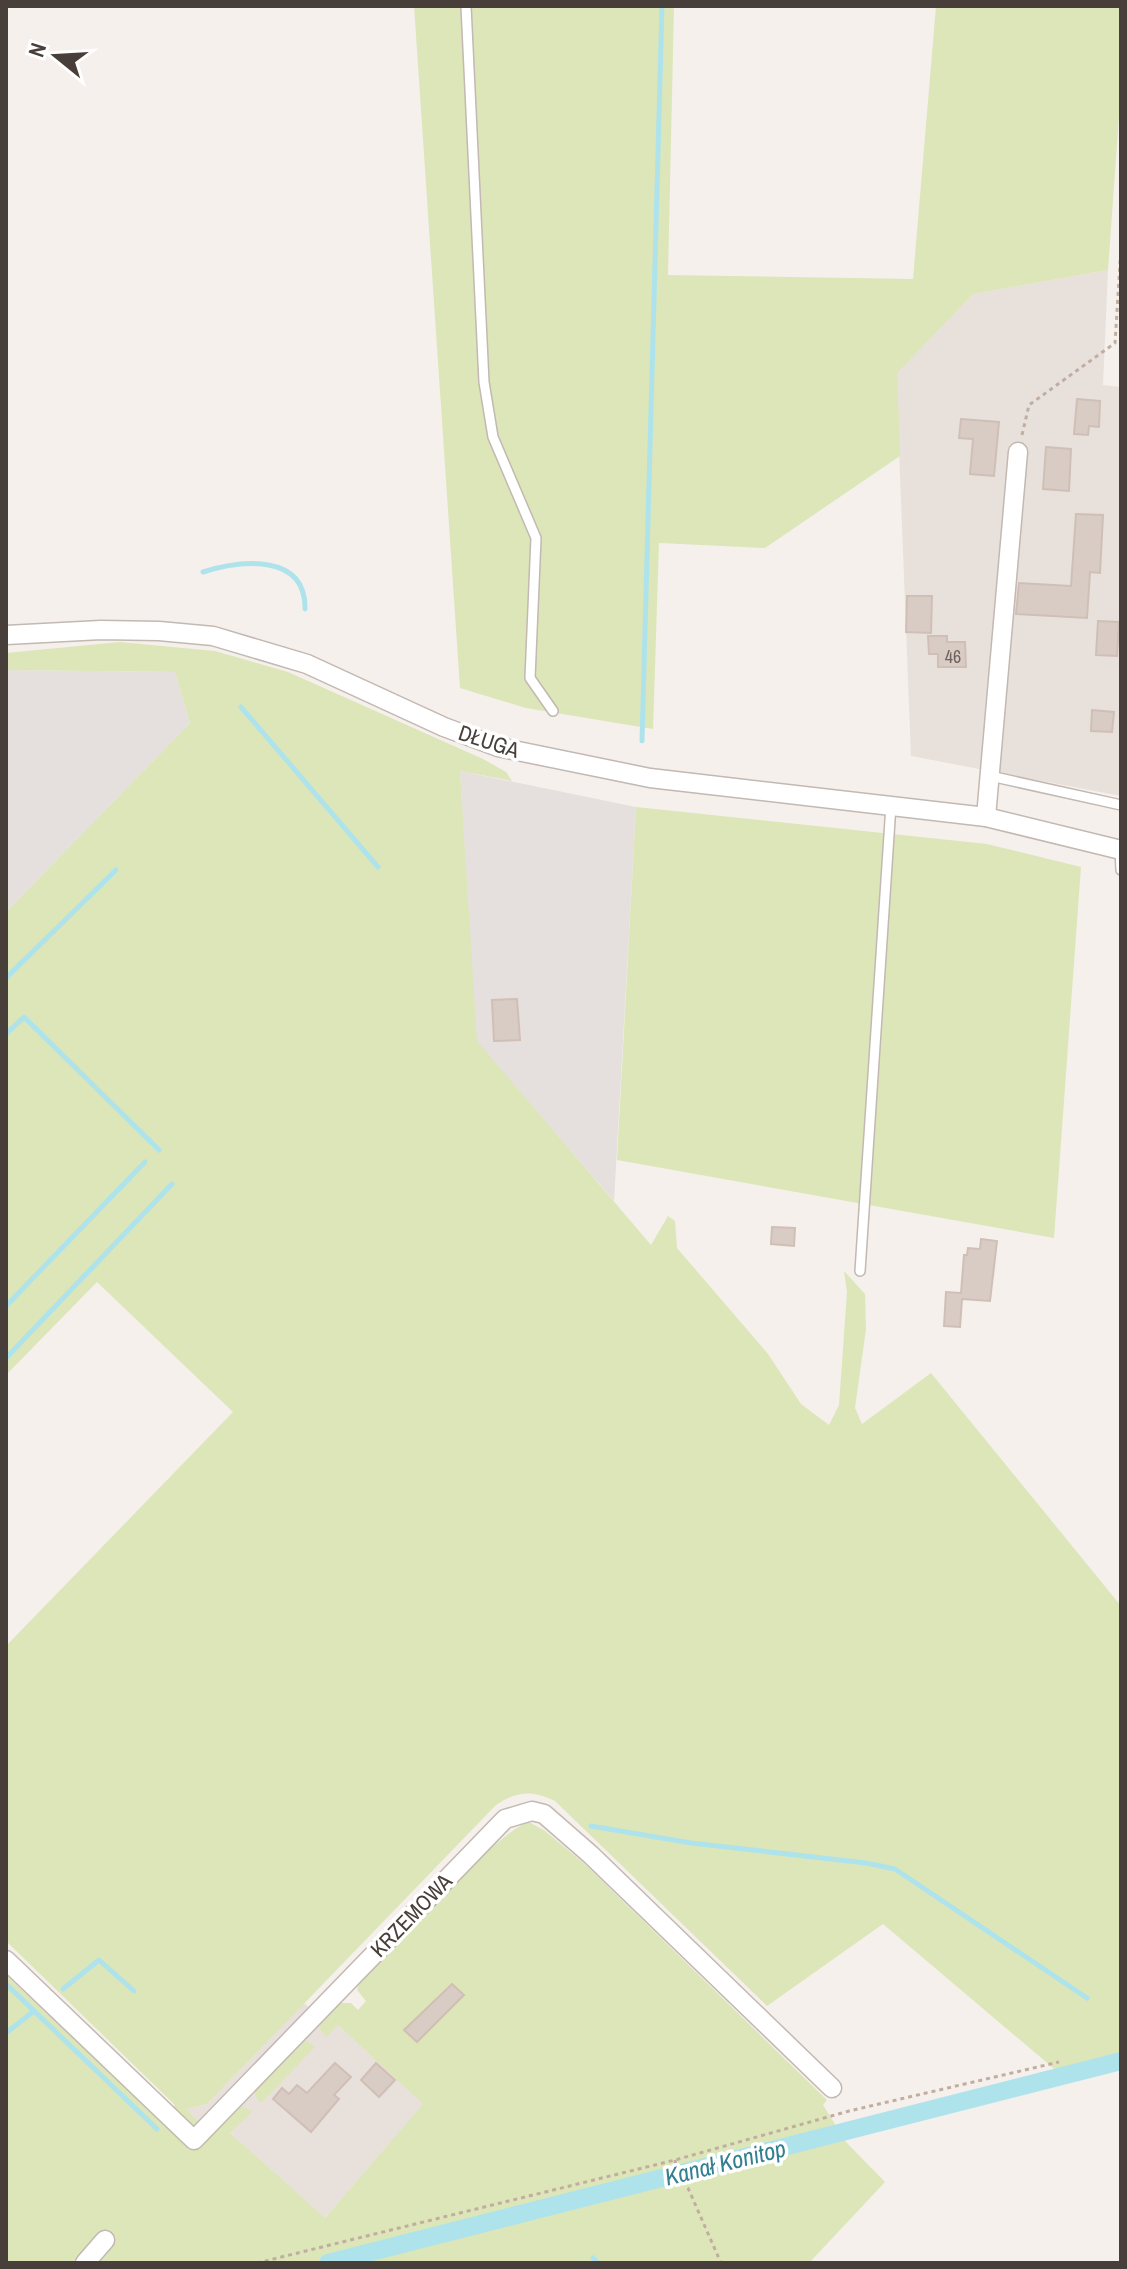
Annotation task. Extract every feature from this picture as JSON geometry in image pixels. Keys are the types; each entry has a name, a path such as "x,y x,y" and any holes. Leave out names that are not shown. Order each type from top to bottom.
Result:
{"street":[{"path":"986,817 1018,452"},
{"name":"DŁUGA","path":"6,635 101,630 213,636 307,664 444,727 498,747 650,778 986,817 1120,850"},
{"name":"KRZEMOWA","path":"6,1960 194,2140 505,1819 532,1811 544,1814 591,1855 832,2088"},
{"path":"85,2263 105,2240"}],"lane":[{"path":"466,6 484,382 493,437 536,538 530,678 553,711"},
{"path":"990,776 1121,805"},
{"path":"860,1271 891,805"},
{"path":"1120,850 1121,870"}],"path":[{"path":"1018,452 1029,405 1115,343 1121,248"},
{"path":"257,2263 675,2160 849,2111 1059,2062"},
{"path":"675,2160 678,2178 688,2188 697,2205 721,2263"}],"shaded area":[{"path":"1108,270 1103,385 1121,387 1121,796 911,756 896,373 973,294"},
{"path":"6,670 175,672 190,723 6,912"},
{"path":"460,771 636,807 614,1201 476,1041"},
{"path":"304,2003 324,2020 337,2024 424,2104 324,2219 230,2133 252,2111 210,2134 185,2109 207,2104"}],"green space":[{"path":"414,6 674,6 668,275 913,279 936,6 1121,6 1121,88 1108,270 973,294 897,373 900,456 765,548 659,543 653,729 526,708 460,688"},
{"path":"120,642 215,651 288,672 506,772 512,781 460,771 477,1041 651,1245 668,1216 675,1221 677,1248 768,1354 801,1404 829,1425 839,1405 847,1292 844,1271 865,1294 866,1329 855,1408 862,1424 931,1373 1121,1606 1121,2057 1059,2073 883,1924 767,2006 555,1801 525,1794 496,1805 207,2104 186,2109 210,2134 238,2105 253,2111 230,2133 325,2218 423,2104 338,2025 326,2037 320,2023 340,2003 351,2003 358,2010 366,2001 357,1990 359,1982 469,1868 493,1846 529,1822 545,1831 587,1866 827,2100 823,2105 846,2142 885,2182 809,2263 6,2263 6,1975 160,2120 175,2105 6,1941 6,1646 233,1412 97,1282 6,1375 6,912 190,723 175,672 6,670 6,653"},
{"path":"636,807 987,844 1081,867 1054,1238 617,1160"},
{"path":"306,2041 315,2047 261,2103 254,2088 300,2042"}],"building":[{"path":"1077,399 1100,401 1099,427 1089,426 1088,435 1074,434"},
{"path":"961,419 999,422 994,476 970,474 973,439 959,438"},
{"path":"1046,447 1071,449 1069,491 1043,489"},
{"path":"1076,514 1103,515 1100,573 1090,572 1087,618 1016,614 1019,583 1071,586"},
{"path":"907,596 932,596 931,633 906,632"},
{"path":"1098,621 1119,622 1117,656 1096,655"},
{"path":"928,636 947,636 947,642 965,642 966,667 938,667 938,654 929,654"},
{"path":"1092,710 1114,712 1112,732 1091,731"},
{"path":"517,999 520,1040 494,1041 492,1000"},
{"path":"772,1227 795,1228 794,1246 771,1244"},
{"path":"981,1239 997,1241 990,1301 962,1299 960,1327 944,1326 946,1292 961,1293 964,1255 967,1255 968,1248 980,1249"},
{"path":"452,1984 464,1995 417,2042 404,2030"},
{"path":"335,2063 351,2077 334,2095 339,2099 311,2132 273,2099 282,2088 289,2094 297,2085 307,2093"},
{"path":"376,2063 395,2080 379,2097 361,2080"}],"waterway":[{"path":"642,741 662,6"},
{"path":"203,572 252,564 283,570 295,578 302,591 305,609"},
{"path":"241,707 378,867"},
{"path":"6,978 116,870"},
{"path":"6,1034 24,1017 159,1150"},
{"path":"6,1306 145,1162"},
{"path":"6,1358 172,1184"},
{"path":"591,1826 691,1843 895,1869 1087,1998"},
{"path":"63,1989 99,1960 134,1991"},
{"path":"6,1984 157,2129"},
{"path":"6,2033 34,2011"},
{"name":"Kanał Konitop","path":"328,2263 1121,2061"},
{"path":"593,2258 598,2263"}]}
